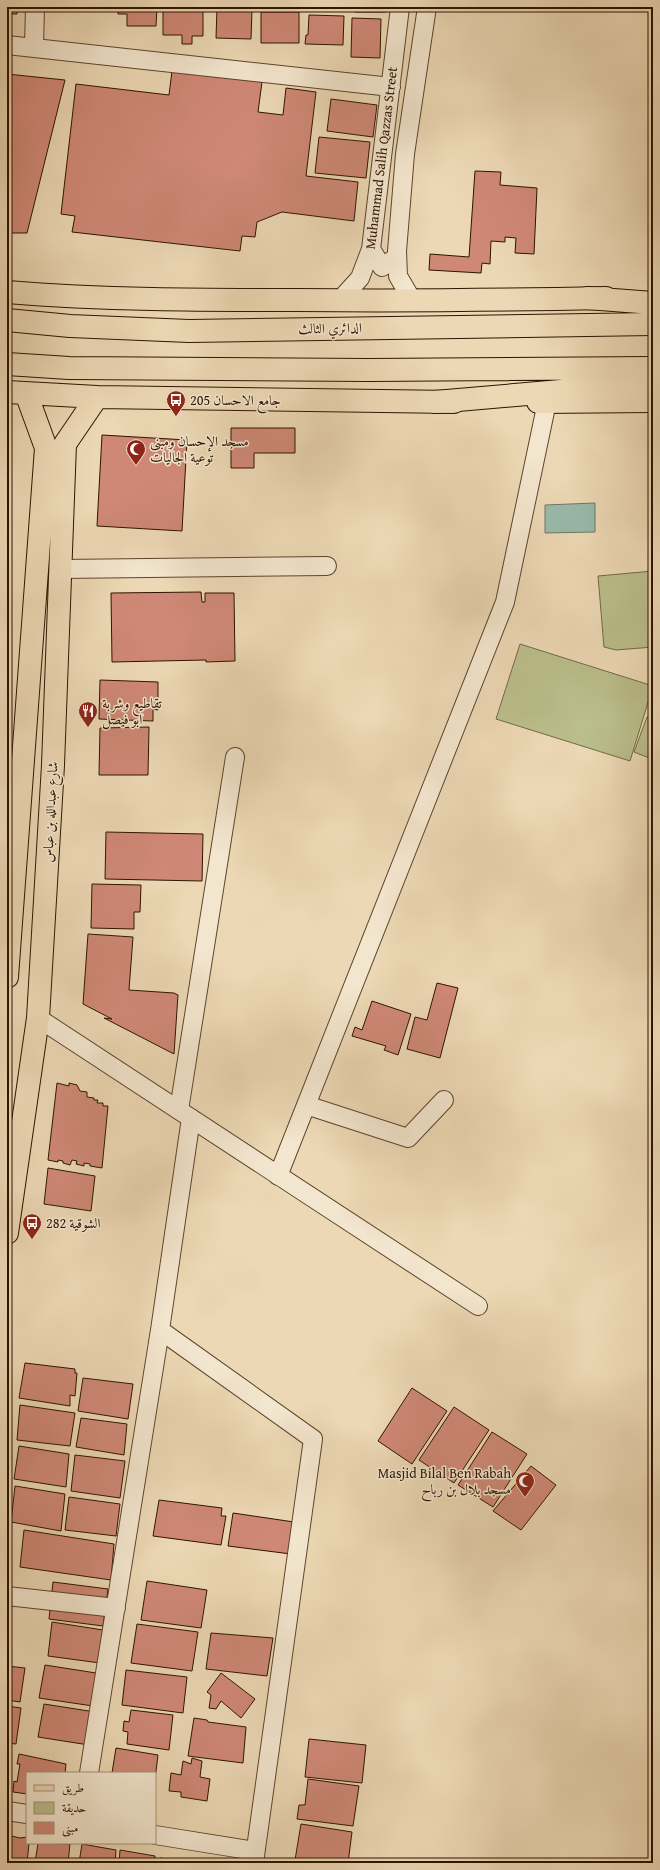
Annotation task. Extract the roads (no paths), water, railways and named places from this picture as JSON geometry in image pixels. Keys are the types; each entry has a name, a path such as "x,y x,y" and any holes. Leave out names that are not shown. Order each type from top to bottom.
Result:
{"main road":[{"path":"7,292 61,296 179,300 412,300 653,297"},
{"path":"587,298 653,303"},
{"name":"الدائري الثالث","path":"7,320 70,326 189,331 653,324"},
{"path":"7,364 69,368 361,370 653,368"},
{"path":"435,402 653,383"},
{"path":"16,393 97,398 435,402 653,401"},
{"path":"7,977 46,448 16,393"},
{"name":"شارع عبدالله بن عباس","path":"7,1233 38,1018 53,765 65,444 97,398"}],"street":[{"path":"34,47 35,7"},
{"name":"Muhammad Salih Qazzas Street","path":"340,300 360,278 371,249 400,7"},
{"name":"Muhammad Salih Qazzas Street","path":"412,300 398,276 397,257 405,154 427,7"},
{"path":"7,45 391,87"},
{"path":"371,249 382,267 397,257"},
{"path":"278,1176 506,602 547,402"},
{"path":"61,569 327,566"},
{"path":"89,1772 160,1330 185,1114 235,758"},
{"path":"38,1018 478,1306"},
{"path":"306,1105 408,1138 444,1100"},
{"path":"156,1835 255,1857 313,1439 160,1330"},
{"path":"7,1596 116,1608"},
{"path":"7,1811 26,1814"}],"place":[{"name":"جامع الاحسان 205","path":"176,417"},
{"name":"مسجد الإحسان ومبنى توعية الجاليات","path":"136,466"},
{"name":"تقاطيع وشربة ابو فيصل","path":"88,728"},
{"name":"الشوقية 282","path":"32,1240"},
{"name":"Masjid Bilal Ben Rabah مسجد بلال بن رباح","path":"525,1498"}]}
